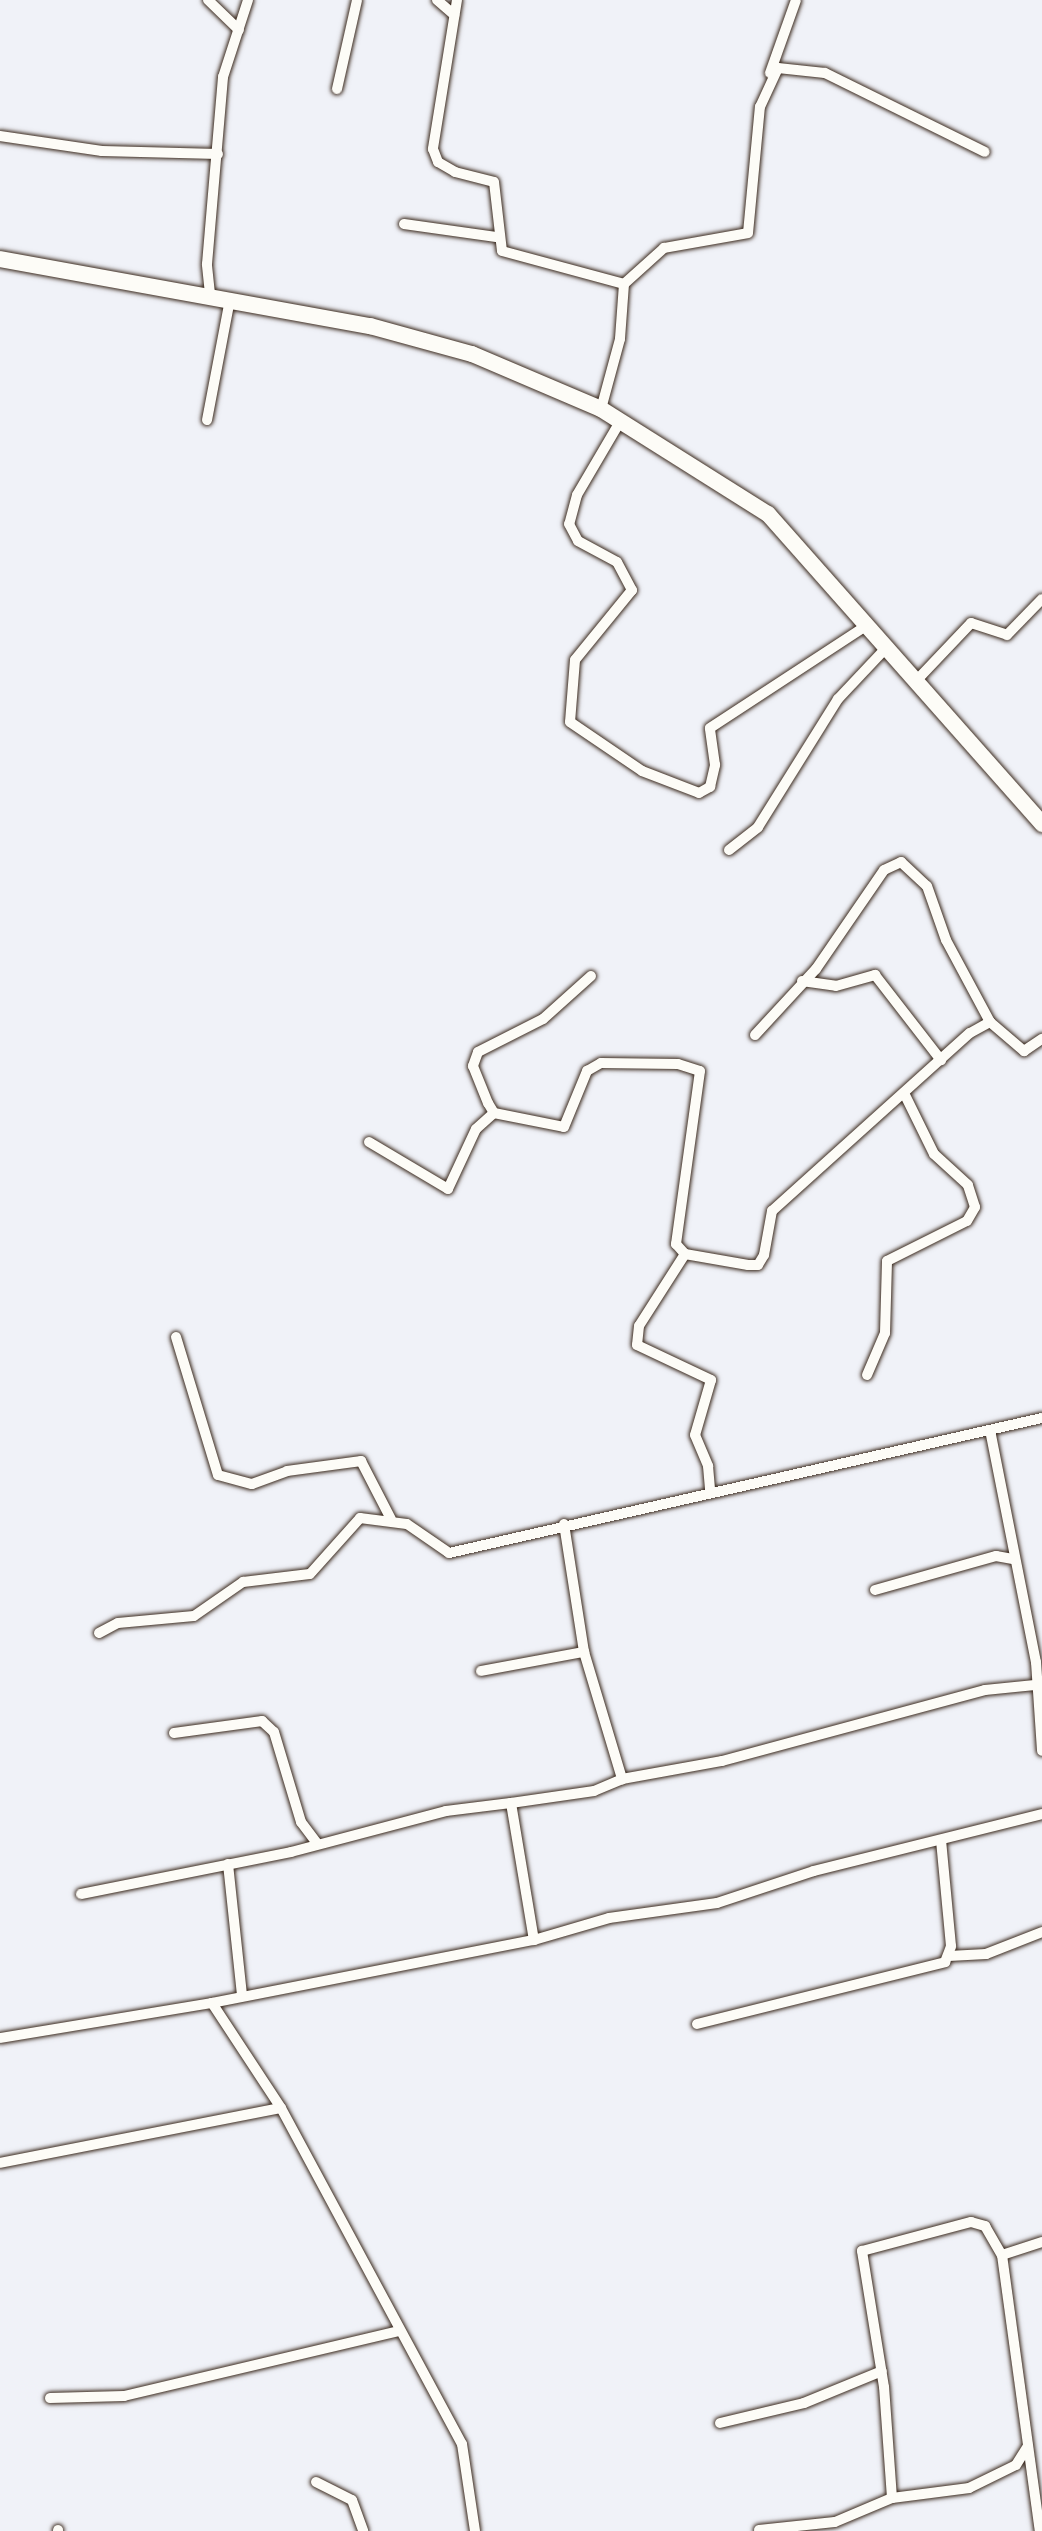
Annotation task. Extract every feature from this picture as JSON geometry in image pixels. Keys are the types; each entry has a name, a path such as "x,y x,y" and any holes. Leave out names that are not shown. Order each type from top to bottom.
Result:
{"street":[{"path":"208,0 239,30"},
{"path":"210,294 207,264 223,77 248,0"},
{"path":"337,89 357,0"},
{"path":"437,0 454,15"},
{"path":"457,0 433,149 438,162 455,172 494,182 496,237 502,251 624,284"},
{"path":"601,409 620,339 624,284 664,248 748,233 769,78 796,0"},
{"path":"769,78 778,68 795,65 825,73 985,152"},
{"path":"0,136 103,151 218,154"},
{"path":"404,224 496,237"},
{"path":"0,259 210,294 472,354 601,409 768,514 1042,824"},
{"path":"207,420 230,299"},
{"path":"621,420 577,495 569,524 578,541 617,562 632,590 575,660 570,722 642,771 699,793 710,788 715,765 709,728 866,626"},
{"path":"916,681 971,623 1007,635 1042,599"},
{"path":"729,850 758,827 838,699 886,648"},
{"path":"755,1035 802,981 884,870 901,862 927,886 946,940 990,1022 1018,1050 1042,1038"},
{"path":"802,981 835,986 875,975 942,1060"},
{"path":"494,1113 474,1066 478,1052 543,1019 591,976"},
{"path":"494,1113 564,1127 587,1071 601,1063 678,1064 700,1071 676,1227 676,1244 685,1254 758,1265 772,1211 942,1060 990,1022"},
{"path":"867,1375 885,1334 887,1261 967,1221 975,1207 968,1185 925,1140 905,1095"},
{"path":"369,1142 448,1189 476,1129 494,1113"},
{"path":"685,1254 639,1326 637,1345 710,1380 695,1435 708,1466 710,1492"},
{"path":"176,1337 218,1475 252,1484 287,1471 361,1461 391,1519 449,1553 710,1492 826,1472 1042,1419"},
{"path":"990,1430 1035,1685 1042,1751"},
{"path":"99,1633 118,1623 194,1616 243,1582 310,1574 348,1524 391,1519"},
{"path":"564,1524 584,1652 622,1779"},
{"path":"875,1590 996,1556 1013,1559"},
{"path":"481,1671 584,1652"},
{"path":"81,1894 511,1803 594,1791 622,1779 722,1761 985,1690 1035,1685"},
{"path":"174,1733 262,1721 274,1732 301,1822 317,1843"},
{"path":"511,1803 534,1940"},
{"path":"0,2038 212,2003 534,1940 609,1918 717,1903 1042,1814"},
{"path":"941,1841 949,1956"},
{"path":"228,1864 242,1996"},
{"path":"697,2024 949,1956 986,1954 1042,1932"},
{"path":"212,2003 281,2108 398,2331 462,2444 475,2531"},
{"path":"0,2163 281,2108"},
{"path":"892,2498 882,2371 861,2267 864,2248 971,2222 985,2226 1002,2255 1040,2531"},
{"path":"1002,2255 1042,2242"},
{"path":"50,2398 124,2396 398,2331"},
{"path":"719,2423 804,2403 882,2371"},
{"path":"759,2530 835,2522 892,2498 993,2480 1016,2465 1028,2446"},
{"path":"316,2482 352,2500 363,2531"}]}
